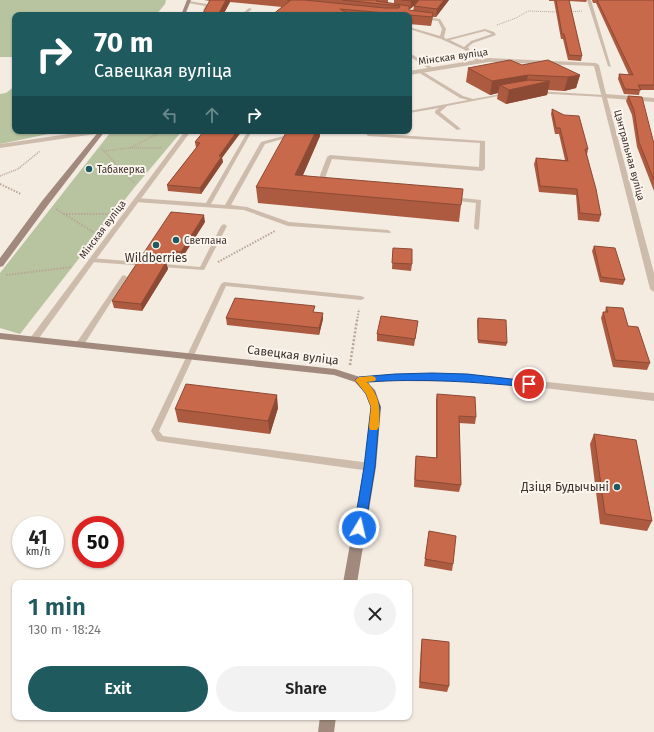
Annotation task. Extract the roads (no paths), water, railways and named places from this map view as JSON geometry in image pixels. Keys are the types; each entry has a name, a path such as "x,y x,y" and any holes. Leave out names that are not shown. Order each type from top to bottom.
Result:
{"main road":[{"path":"184,12 189,1"},
{"path":"0,264 45,203 100,134"},
{"name":"Савецкая вуліца","path":"0,336 335,372 354,378"},
{"path":"351,580 370,467 376,407 370,393 354,378"},
{"path":"326,732 328,720"}],"street":[{"name":"Мінская вуліца","path":"412,72 478,61 506,60 596,65"},
{"name":"Цэнтральная вуліца","path":"596,65 654,289"},
{"name":"Цэнтральная вуліца","path":"604,96 654,100"},
{"path":"0,146 82,134"},
{"name":"Мінская вуліца","path":"34,339 89,261 186,134"},
{"name":"Савецкая вуліца","path":"354,378 467,378 654,397"}],"lane":[{"path":"360,0 393,3"},
{"path":"589,0 610,66"},
{"path":"189,1 207,5 205,10"},
{"path":"246,12 250,9"},
{"path":"404,11 433,14"},
{"path":"412,16 439,20 444,29 444,39"},
{"path":"412,29 444,39 466,49 469,54 478,61"},
{"path":"444,39 485,30 494,34 472,42 466,47 466,49"},
{"path":"412,56 432,69"},
{"path":"419,71 462,97 474,100"},
{"path":"532,92 604,96"},
{"path":"412,111 512,93"},
{"path":"412,117 437,112 446,105"},
{"path":"437,112 459,129"},
{"path":"207,206 248,134"},
{"path":"227,207 263,144 298,134"},
{"path":"326,188 318,187 330,157 482,169 483,142 368,134"},
{"path":"448,199 479,201 477,228"},
{"path":"136,200 245,208 288,224 388,232"},
{"path":"89,261 202,269 224,226"},
{"path":"80,344 124,276"},
{"path":"361,298 224,284 155,431 160,439 370,467"}],"place":[{"name":"Табакерка","path":"89,169"},
{"name":"Светлана","path":"176,240"},
{"name":"Wildberries","path":"156,245"},
{"name":"Дзіця Будычыні","path":"617,487"}]}
